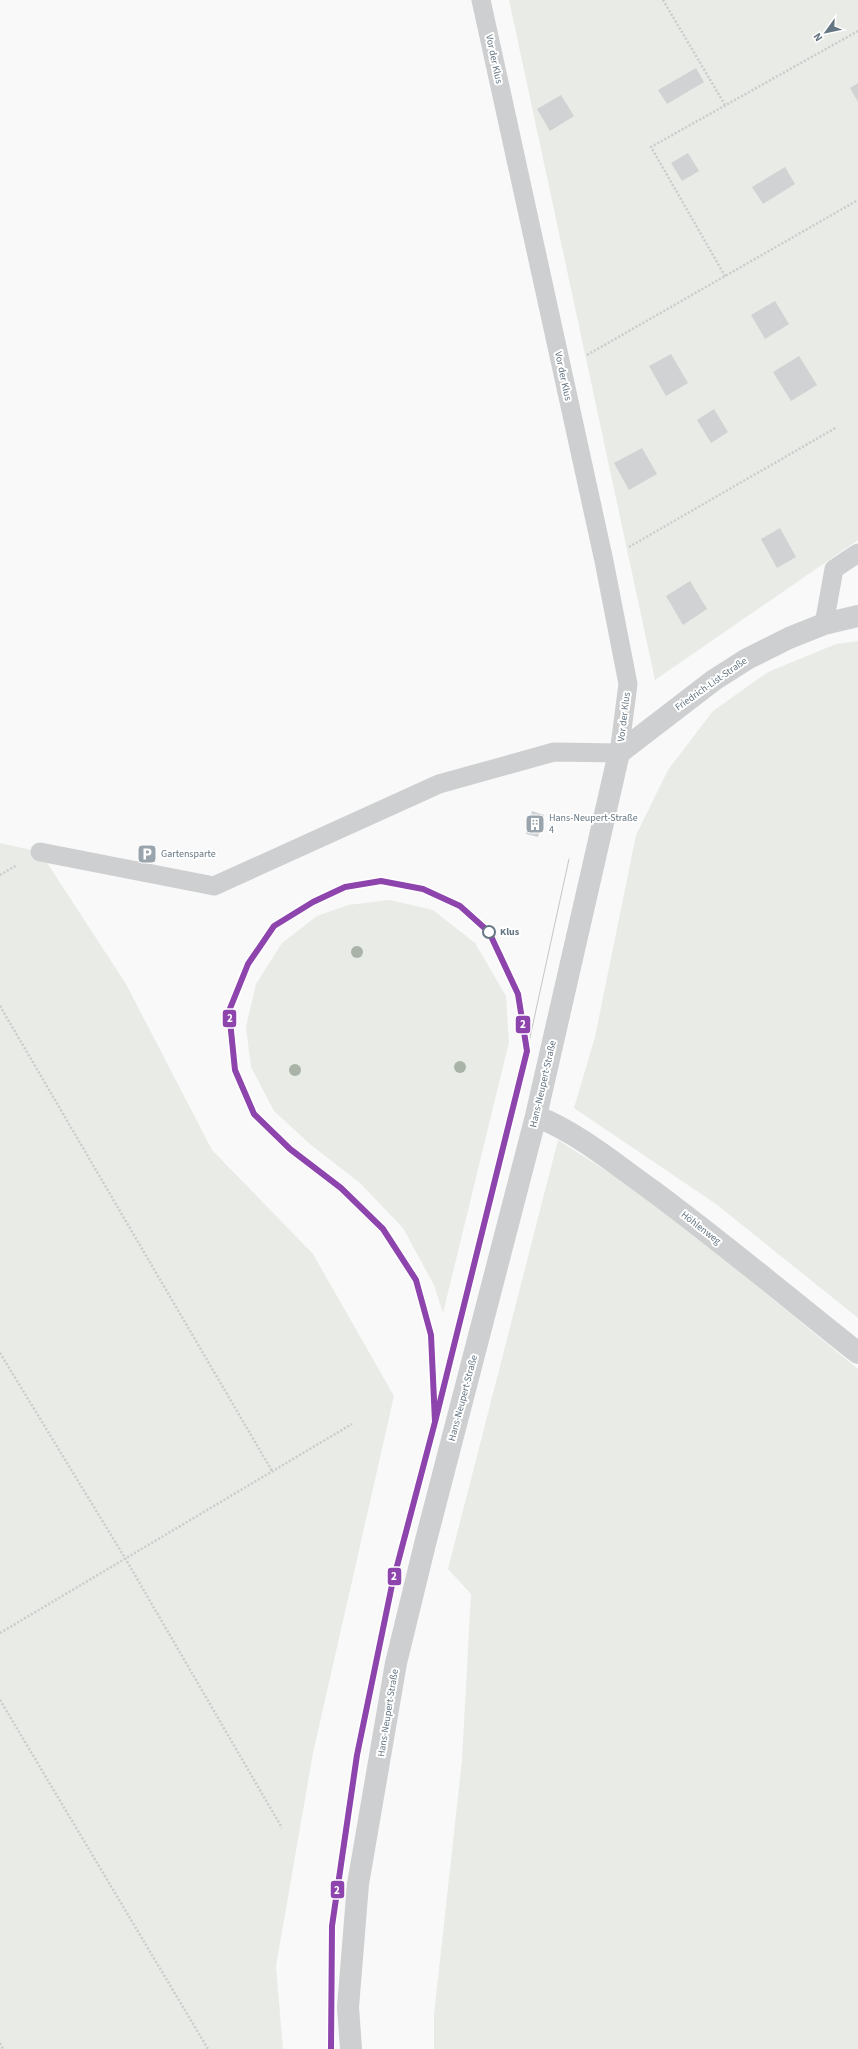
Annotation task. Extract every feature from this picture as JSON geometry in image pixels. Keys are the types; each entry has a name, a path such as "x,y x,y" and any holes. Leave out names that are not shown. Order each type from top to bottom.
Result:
{"street":[{"name":"Friedrich-List-Straße","path":"619,753 714,680 747,659 789,638 824,624 858,616"},
{"name":"Hans-Neupert-Straße","path":"351,2049 348,2007 358,1884 396,1663 425,1544 536,1116 619,753"},
{"name":"Höhlenweg","path":"536,1116 557,1124 581,1138 704,1229 858,1353"}],"lane":[{"name":"Vor der Klus","path":"480,0 604,561 628,684 619,753"},
{"path":"824,624 834,569 858,553"},
{"path":"40,852 214,886 439,784 554,752 619,753"}],"path":[{"path":"663,0 725,106"},
{"path":"725,276 651,147 858,31"},
{"path":"562,370 858,200"},
{"path":"604,561 837,427"},
{"path":"0,1006 272,1471"},
{"path":"0,1353 125,1558 282,1828"},
{"path":"0,1632 352,1424"},
{"path":"0,1700 208,2049"},
{"path":"0,2043 3,2049"}],"shaded area":[{"path":"509,0 858,0 858,540 655,680"},
{"path":"858,641 858,1318 716,1204 574,1108 595,1037 636,835 668,770 713,711 768,672 836,644"},
{"path":"0,843 40,852 126,984 212,1150 313,1254 394,1396 313,1753 276,1966 283,2049 0,2049"},
{"path":"390,900 433,910 475,943 506,996 509,1042 443,1313 434,1285 403,1228 360,1183 311,1145 274,1111 251,1067 246,1027 256,984 282,943 317,916 348,905"},
{"path":"558,1140 652,1200 858,1369 858,2049 434,2049 434,2015 462,1760 471,1594 448,1569"}],"building":[{"path":"696,68 704,82 667,104 658,90"},
{"path":"858,83 858,102 850,88"},
{"path":"561,95 574,116 550,131 537,109"},
{"path":"688,153 699,171 682,181 671,163"},
{"path":"785,167 795,184 763,204 752,187"},
{"path":"775,301 789,324 765,339 751,315"},
{"path":"671,354 688,383 666,396 649,366"},
{"path":"799,356 817,385 791,401 773,372"},
{"path":"714,409 728,432 711,443 697,420"},
{"path":"642,448 657,474 629,490 614,463"},
{"path":"780,528 796,557 777,568 761,539"},
{"path":"690,581 707,609 683,625 666,596"},
{"name":"Hans-Neupert-Straße 4","path":"532,811 544,815 538,837 526,834"}],"tram line":[{"path":"527,1051 569,859"}],"transit line":[{"name":"2","path":"381,881 423,889 460,906 489,932 518,994 527,1051 435,1422 431,1335 416,1280 383,1229 341,1188 290,1149 254,1114 235,1070 229,1011 248,964 274,926 313,902 345,887 381,881"},
{"name":"2","path":"331,2049 332,1926 357,1755 392,1585 435,1422"}],"place":[{"name":"Hans-Neupert-Straße 4","path":"535,824"},
{"name":"Gartensparte","path":"147,854"},
{"name":"Klus","path":"489,932"}]}
